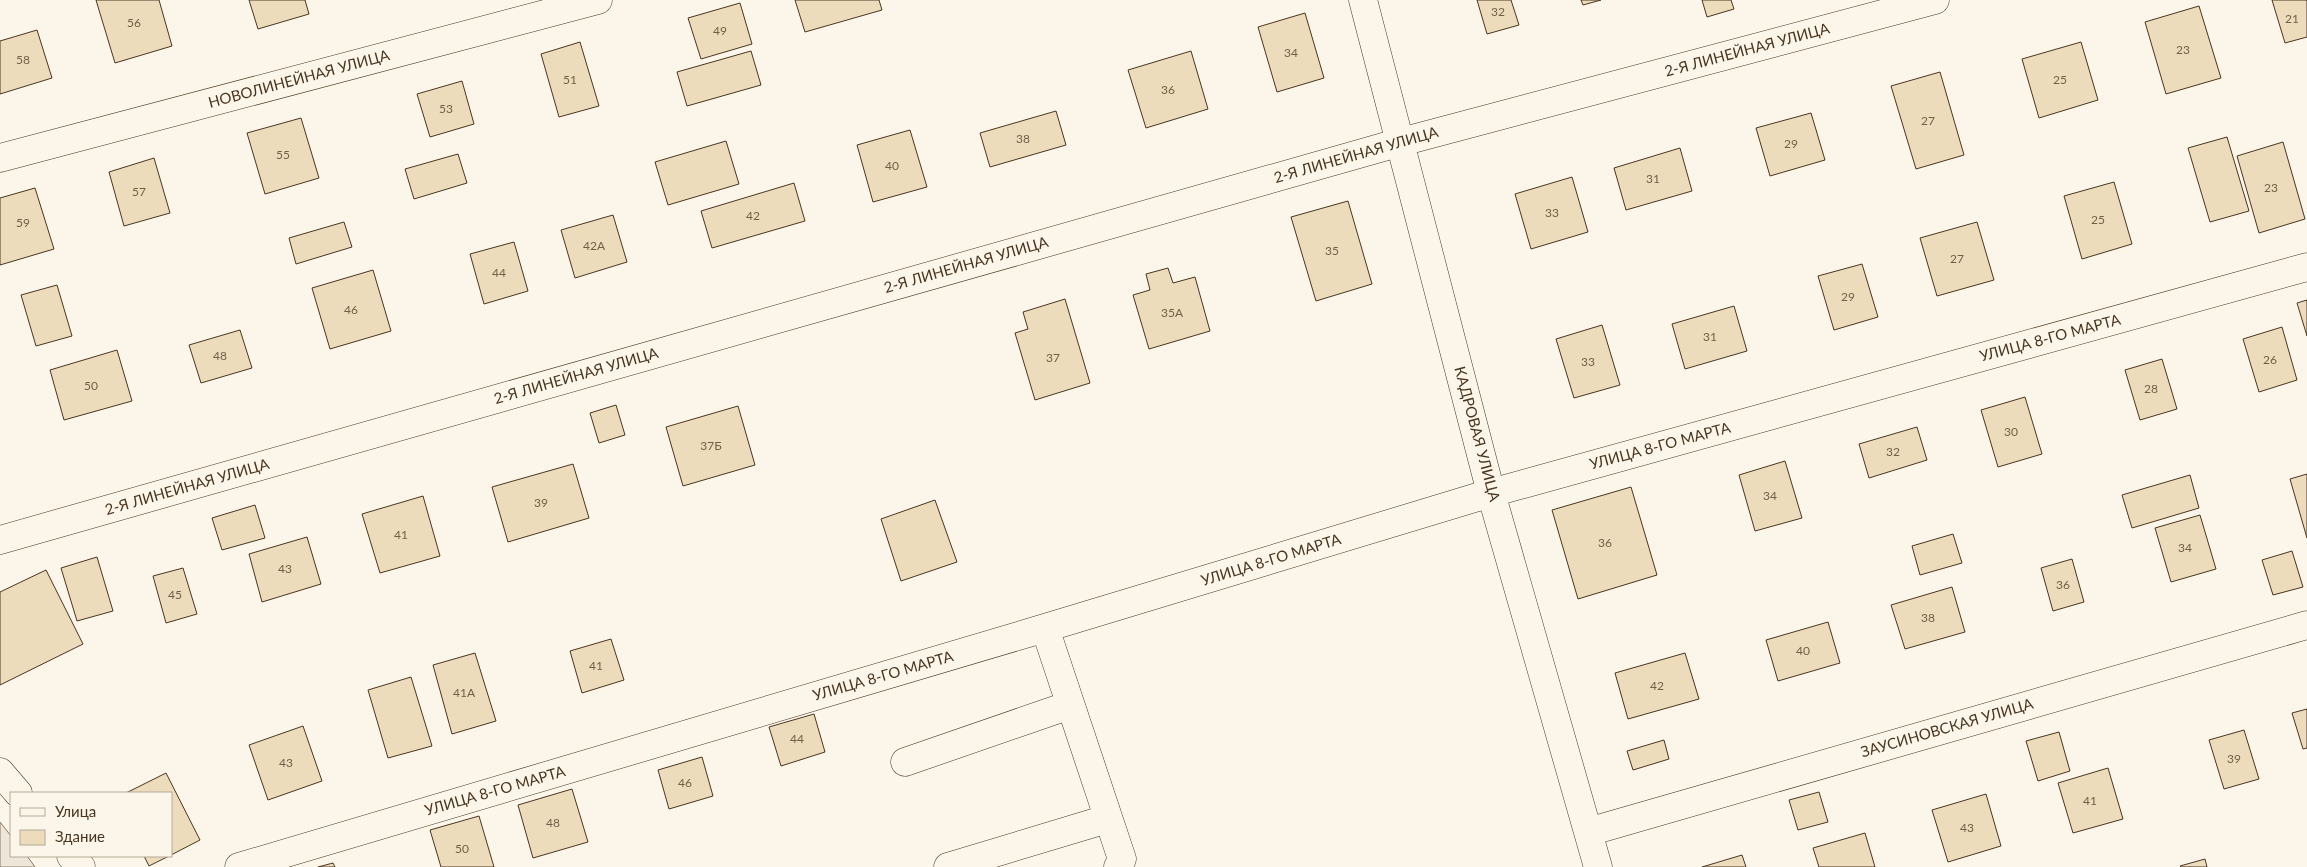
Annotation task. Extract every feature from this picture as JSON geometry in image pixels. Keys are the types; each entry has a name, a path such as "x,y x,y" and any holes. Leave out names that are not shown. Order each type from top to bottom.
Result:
{"street":[{"name":"НОВОЛИНЕЙНАЯ УЛИЦА","path":"0,158 598,0"},
{"name":"КАДРОВАЯ УЛИЦА","path":"1362,0 1401,142 1491,493 1598,867"},
{"name":"2-Я ЛИНЕЙНАЯ УЛИЦА","path":"0,540 1401,142 1935,0"},
{"name":"УЛИЦА 8-ГО МАРТА","path":"239,867 1045,628 1491,493 2307,267"},
{"name":"ЗАУСИНОВСКАЯ УЛИЦА","path":"1588,832 2307,625"},
{"path":"1045,628 1107,819 1122,859 1118,867"},
{"path":"905,762 1070,705"},
{"path":"0,772 17,792"},
{"path":"948,867 1107,819"},
{"path":"72,857 80,867"}],"shaded area":[{"path":"0,822 10,835 10,857 28,857 35,867 0,867"}],"building":[{"path":"96,0 159,0 172,46 115,63"},
{"path":"249,0 305,0 309,14 258,29"},
{"path":"795,0 879,0 882,10 805,32"},
{"path":"1477,0 1511,0 1519,25 1487,34"},
{"path":"1581,0 1601,0 1583,5"},
{"path":"1702,0 1731,0 1734,9 1707,17"},
{"path":"2272,0 2307,0 2307,37 2285,43"},
{"path":"740,3 752,44 701,59 688,18"},
{"path":"2199,6 2221,78 2166,94 2145,22"},
{"path":"1305,13 1324,78 1277,92 1258,27"},
{"path":"37,30 52,78 0,94 0,41"},
{"path":"580,42 599,106 559,117 541,54"},
{"path":"2081,42 2098,100 2039,118 2022,59"},
{"path":"751,51 761,85 687,106 677,72"},
{"path":"1191,51 1208,109 1146,128 1128,70"},
{"path":"1940,72 1964,155 1916,169 1891,86"},
{"path":"462,81 474,124 430,137 417,94"},
{"path":"1056,111 1066,145 990,167 980,133"},
{"path":"1811,113 1825,160 1770,176 1756,128"},
{"path":"301,118 319,178 265,194 247,133"},
{"path":"910,130 927,187 873,202 857,145"},
{"path":"2227,137 2249,211 2210,222 2188,148"},
{"path":"726,141 739,184 668,205 655,162"},
{"path":"2283,142 2305,219 2259,233 2237,156"},
{"path":"1680,148 1692,191 1626,210 1614,168"},
{"path":"458,154 467,183 414,199 405,169"},
{"path":"154,158 170,213 124,226 109,172"},
{"path":"1572,177 1588,232 1531,249 1515,194"},
{"path":"2114,182 2132,244 2082,259 2064,196"},
{"path":"794,183 805,221 712,248 701,211"},
{"path":"35,188 54,249 0,265 0,198"},
{"path":"1348,201 1372,284 1316,301 1291,217"},
{"path":"613,215 627,262 575,278 561,230"},
{"path":"344,222 352,247 296,264 289,238"},
{"path":"1977,222 1994,280 1937,296 1920,238"},
{"path":"514,242 528,291 484,304 470,254"},
{"path":"1862,264 1878,317 1834,330 1818,276"},
{"path":"1168,268 1173,283 1195,277 1210,331 1149,349 1133,295 1150,290 1146,274"},
{"path":"373,270 391,331 330,349 312,288"},
{"path":"57,285 72,336 36,346 21,295"},
{"path":"1065,299 1090,383 1035,400 1015,333 1028,329 1023,312"},
{"path":"2307,300 2307,336 2297,303"},
{"path":"1734,306 1747,351 1685,369 1672,324"},
{"path":"1602,325 1620,385 1574,398 1556,339"},
{"path":"2282,327 2297,380 2259,392 2243,339"},
{"path":"240,330 252,368 201,383 189,345"},
{"path":"117,350 132,401 64,420 50,370"},
{"path":"2162,359 2177,409 2140,420 2125,370"},
{"path":"2025,397 2042,454 1998,467 1981,410"},
{"path":"616,405 625,435 599,443 590,413"},
{"path":"738,406 755,465 683,486 666,427"},
{"path":"1917,427 1927,460 1869,478 1859,444"},
{"path":"1785,461 1802,518 1755,531 1739,475"},
{"path":"573,464 589,518 508,542 492,487"},
{"path":"2307,474 2307,538 2290,479"},
{"path":"2190,475 2199,508 2132,528 2122,495"},
{"path":"1631,487 1657,575 1578,599 1552,510"},
{"path":"423,496 440,556 380,573 362,514"},
{"path":"935,500 957,562 901,581 881,519"},
{"path":"255,505 265,538 222,550 212,518"},
{"path":"2200,515 2216,569 2171,582 2155,528"},
{"path":"1953,534 1962,563 1920,575 1912,546"},
{"path":"307,537 321,584 262,602 249,554"},
{"path":"2292,551 2303,587 2273,595 2262,560"},
{"path":"97,557 113,611 77,621 61,568"},
{"path":"2072,559 2084,602 2053,611 2041,568"},
{"path":"183,568 197,614 166,623 153,576"},
{"path":"46,570 83,644 0,685 0,592"},
{"path":"1952,587 1965,632 1905,649 1891,605"},
{"path":"1828,622 1840,663 1778,681 1766,640"},
{"path":"611,639 624,680 582,693 570,651"},
{"path":"475,653 496,721 452,734 433,665"},
{"path":"1685,653 1699,699 1628,719 1615,673"},
{"path":"411,677 432,746 388,758 368,690"},
{"path":"2307,709 2307,748 2303,749 2292,713"},
{"path":"814,714 825,752 781,766 769,727"},
{"path":"303,726 322,781 268,800 249,745"},
{"path":"2244,730 2259,779 2224,789 2209,740"},
{"path":"2059,732 2070,771 2038,781 2026,741"},
{"path":"1664,740 1669,759 1633,770 1627,751"},
{"path":"702,757 713,796 669,809 658,770"},
{"path":"2108,768 2123,819 2073,833 2058,783"},
{"path":"166,773 200,840 172,854 172,792 128,792"},
{"path":"572,789 588,842 533,858 518,805"},
{"path":"1819,792 1828,822 1798,830 1789,800"},
{"path":"1986,794 2001,846 1948,862 1932,810"},
{"path":"479,816 494,867 441,867 430,830"},
{"path":"1865,833 1875,867 1819,867 1813,848"},
{"path":"1742,855 1746,867 1702,867"},
{"path":"144,857 167,857 149,866"},
{"path":"2205,859 2207,867 2180,866"},
{"path":"333,863 335,867 318,867"}]}
